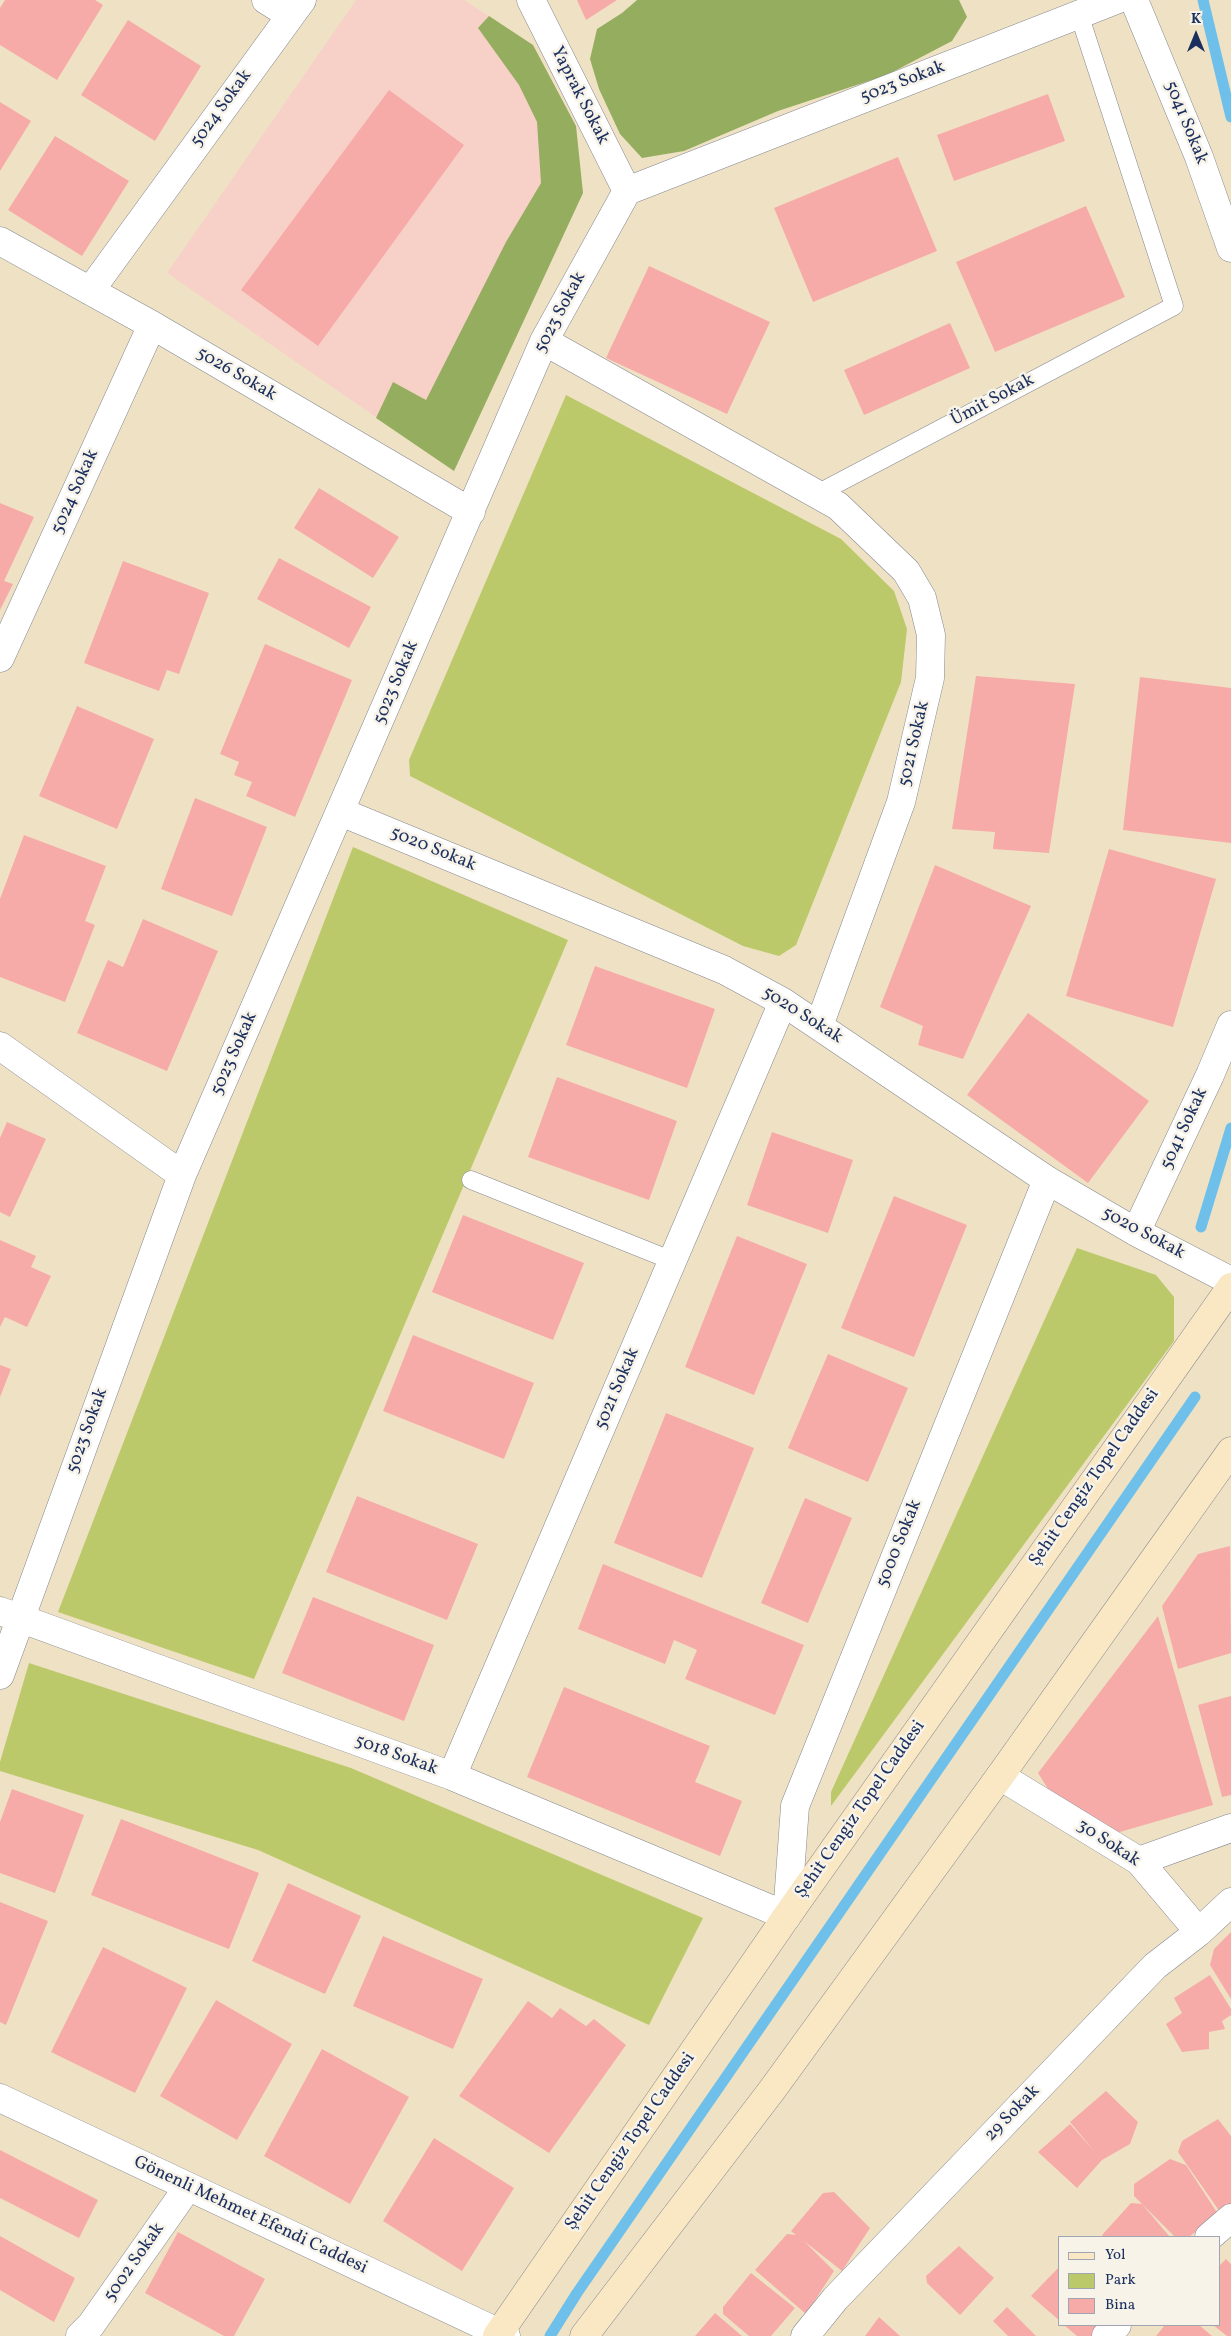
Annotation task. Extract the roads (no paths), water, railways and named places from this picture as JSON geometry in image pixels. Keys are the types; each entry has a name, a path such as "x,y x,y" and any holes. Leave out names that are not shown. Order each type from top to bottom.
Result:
{"main road":[{"name":"Şehit Cengiz Topel Caddesi","path":"501,2335 787,1916 1231,1287"},
{"path":"584,2336 772,2090 1222,1472 1231,1451"}],"street":[{"path":"266,0 296,8"},
{"name":"Yaprak Sokak","path":"531,0 627,191"},
{"name":"5023 Sokak","path":"0,1675 10,1615 182,1175 544,341 627,191 1116,0"},
{"name":"5041 Sokak","path":"1134,0 1199,157 1231,248"},
{"name":"5024 Sokak","path":"90,291 296,8"},
{"name":"5026 Sokak","path":"0,241 152,325 471,512"},
{"name":"5024 Sokak","path":"0,658 152,325"},
{"path":"544,341 817,494"},
{"name":"5021 Sokak","path":"817,494 838,506 906,572 922,598 931,635 930,678 901,802 819,1026"},
{"name":"5020 Sokak","path":"341,812 724,970 783,1002 1047,1180 1136,1232 1231,1281"},
{"name":"5021 Sokak","path":"452,1776 783,1002"},
{"name":"5041 Sokak","path":"1136,1232 1210,1075 1231,1025"},
{"path":"0,1046 182,1175"},
{"name":"5000 Sokak","path":"787,1916 795,1806 1047,1180"},
{"name":"5018 Sokak","path":"10,1615 452,1776 787,1916"},
{"name":"30 Sokak","path":"1000,1776 1139,1861 1199,1932"},
{"path":"1139,1861 1231,1828"},
{"name":"29 Sokak","path":"805,2336 835,2299 1155,1966 1199,1932 1231,1902"},
{"name":"Gönenli Mehmet Efendi Caddesi","path":"0,2098 501,2335"},
{"name":"5002 Sokak","path":"80,2336 91,2325 188,2187"},
{"path":"1210,2236 1231,2218"},
{"path":"1106,2336 1116,2326"}],"lane":[{"name":"Ümit Sokak","path":"817,494 1174,306 1079,14"},
{"path":"471,1180 673,1261"}],"waterway":[{"path":"1203,0 1231,117"},
{"path":"1201,1227 1231,1128"},
{"path":"550,2336 577,2293 1195,1397"}]}
